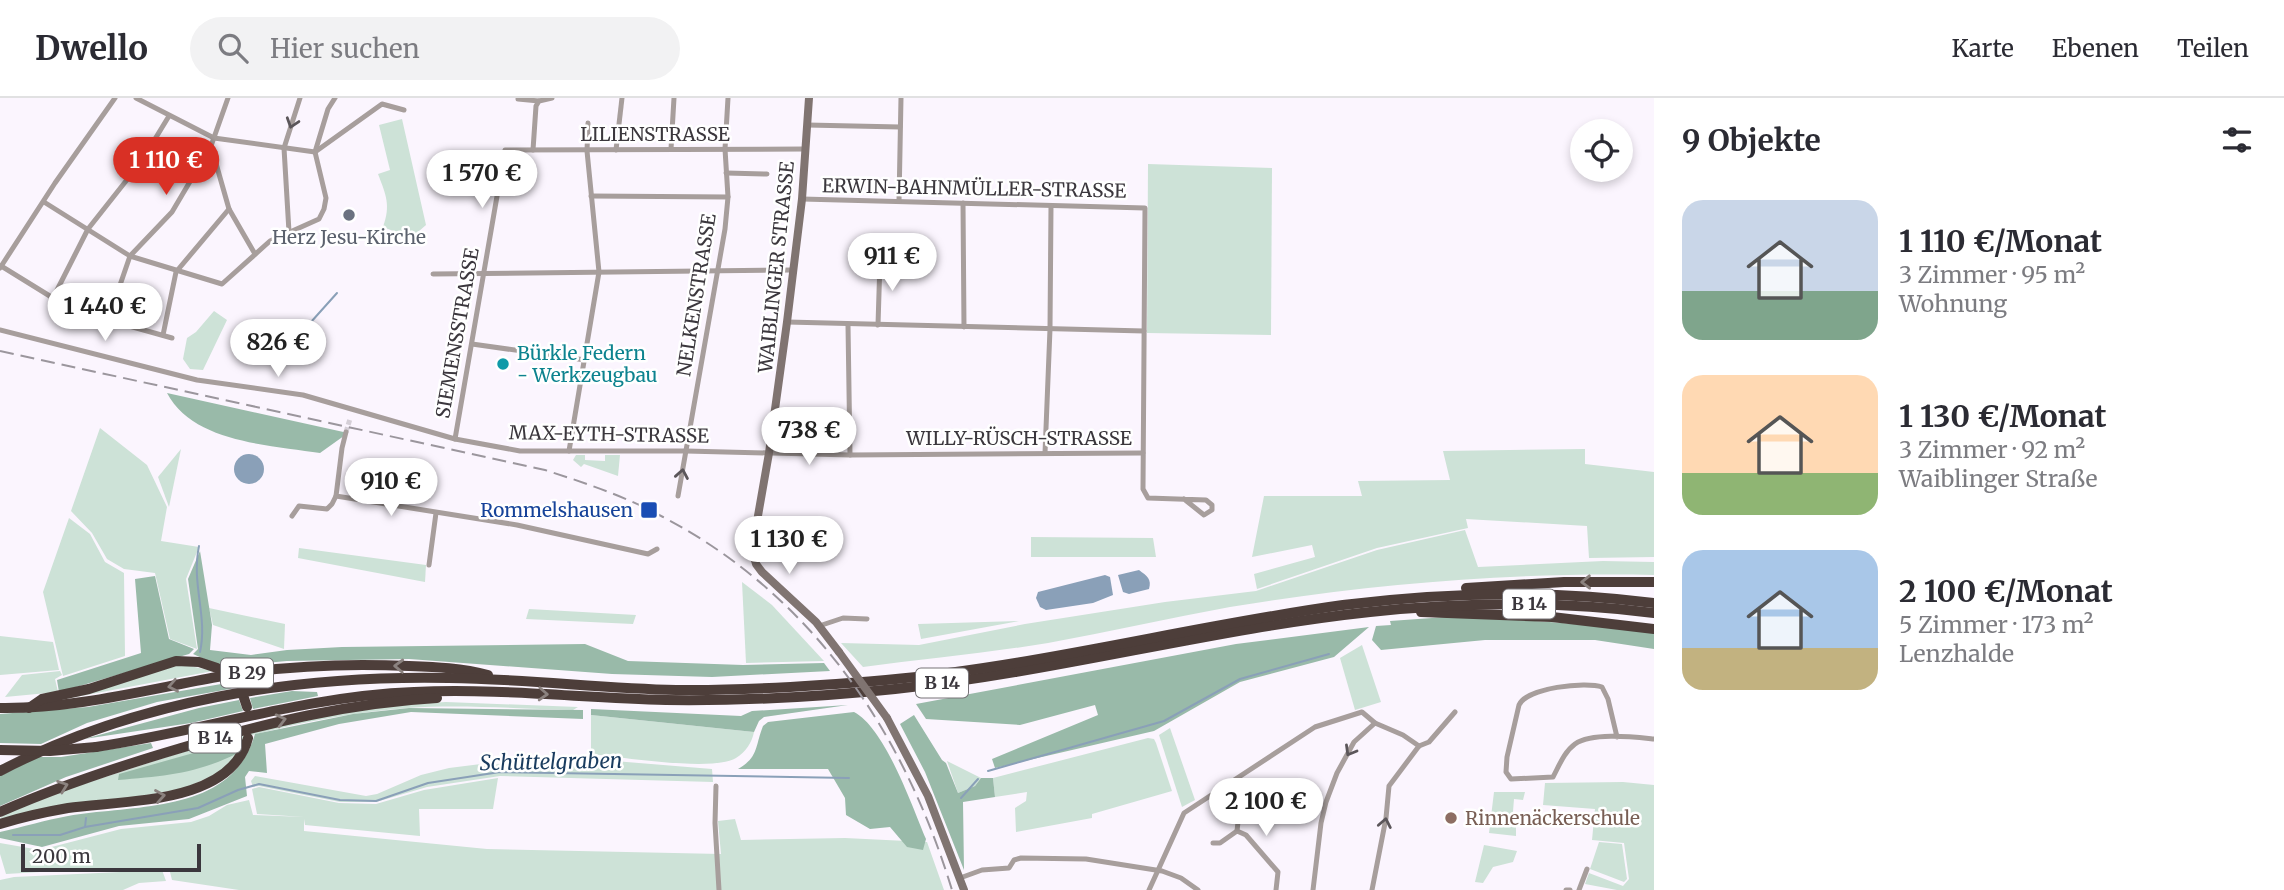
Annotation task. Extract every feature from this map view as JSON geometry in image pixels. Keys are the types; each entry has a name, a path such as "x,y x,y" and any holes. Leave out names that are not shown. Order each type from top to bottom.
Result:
{"highway":[{"path":"1370,602 1402,593 1442,590 1564,582 1654,582"},
{"name":"B 14","path":"0,771 52,745 115,723 177,706 308,684 363,679 446,678 711,690 806,687 1006,664 1280,615 1370,602 1461,595 1528,594 1654,603"},
{"name":"B 14","path":"0,812 103,772 269,723 362,705 439,698 474,691 698,700 843,694 962,680 1267,627 1405,609 1482,604 1539,604 1654,613"},
{"path":"1405,609 1433,614 1552,617 1654,629"},
{"path":"29,708 42,699 89,689 176,661 199,662 217,668"},
{"name":"B 29","path":"0,708 29,708 98,699 219,677 316,666 388,665 453,669 508,680"},
{"name":"B 29","path":"0,750 50,751 96,747 162,736 332,699 404,692 474,691"},
{"path":"0,824 44,812 160,797 199,788 231,768 248,738"}],"street":[{"path":"115,98 0,267 53,298 108,320 172,338"},
{"path":"136,98 214,138 315,152 382,104 404,110"},
{"path":"108,320 130,256 172,212 211,146 228,98"},
{"path":"289,232 284,148 300,98"},
{"path":"44,202 130,256 222,284 270,241 319,219 326,198 315,152 328,110 335,98"},
{"path":"518,99 539,101 552,98"},
{"path":"616,150 622,98"},
{"path":"671,149 674,98"},
{"name":"NELKENSTRASSE","path":"678,496 725,229 727,197 724,149 728,98"},
{"name":"WAIBLINGER STRASSE","path":"809,98 802,199 787,322 753,556 762,572 819,626"},
{"path":"899,201 901,98"},
{"path":"533,150 534,112 539,101"},
{"path":"53,298 88,229 141,162 169,116"},
{"path":"569,451 599,272 587,151 588,123"},
{"path":"807,125 900,127"},
{"path":"211,146 229,209 255,254"},
{"name":"LILIENSTRASSE","path":"505,150 805,149"},
{"name":"SIEMENSSTRASSE","path":"455,439 505,150"},
{"path":"726,173 767,174"},
{"path":"591,196 727,197"},
{"name":"ERWIN-BAHNMÜLLER-STRASSE","path":"802,199 1145,208 1144,331"},
{"path":"963,203 964,327"},
{"path":"1045,453 1051,206"},
{"path":"163,335 176,272 229,209"},
{"path":"878,325 880,261"},
{"path":"433,274 793,270"},
{"path":"787,322 1144,331 1143,489 1148,498 1184,499 1206,500 1212,505 1212,510 1204,515 1184,499"},
{"path":"848,325 850,455"},
{"name":"MAX-EYTH-STRASSE","path":"0,330 197,380 303,395 455,439 520,451 769,453"},
{"path":"472,344 585,360"},
{"path":"349,419 352,410"},
{"path":"292,516 299,506 327,509 332,504 336,496 346,432"},
{"name":"WILLY-RÜSCH-STRASSE","path":"769,453 1143,453"},
{"path":"336,496 517,525 648,554 657,549"},
{"path":"429,565 436,513"},
{"path":"867,619 843,618 819,626 887,718 928,796 964,890"},
{"path":"1617,737 1608,699 1602,687 1565,687 1536,693 1520,702 1506,772 1511,779 1553,777 1574,745 1590,738 1654,739"},
{"path":"1149,890 1184,813 1315,727 1362,712 1375,723 1403,735 1419,746"},
{"path":"1372,890 1386,818 1389,786 1419,746 1429,742 1455,712"},
{"path":"1314,890 1321,823 1326,802 1337,773 1354,742 1375,723"},
{"path":"716,786 719,890"},
{"path":"1213,843 1220,843 1237,831 1238,822 1269,796"},
{"path":"1237,831 1246,835 1278,872 1276,890"},
{"path":"960,878 982,870 1009,868 1014,860 1024,858 1086,859 1174,874 1198,890"},
{"path":"1579,890 1587,869"}],"green space":[{"path":"402,119 426,225 411,238 383,227 387,212 386,200 378,174 390,170 379,125"},
{"path":"1148,164 1272,168 1271,335 1147,333"},
{"path":"214,311 227,320 203,370 190,369 183,359 187,338 196,332"},
{"path":"167,393 348,433 320,453 257,444 214,432 195,422 179,410"},
{"path":"100,428 147,465 167,507 161,541 199,547 186,579 197,649 170,639 155,573 124,569 107,559 92,533 71,511"},
{"path":"181,449 169,507 158,477"},
{"path":"1585,449 1585,464 1654,472 1654,557 1589,558 1587,526 1466,519 1468,528 1377,548 1257,589 1254,574 1315,557 1312,545 1252,557 1264,496 1362,496 1358,481 1450,480 1443,451"},
{"path":"576,455 585,455 585,460 605,461 605,455 620,455 618,476 584,464 581,467 573,460"},
{"path":"69,518 90,534 105,562 124,573 125,656 63,676 43,592"},
{"path":"1465,530 1478,567 1603,561 1654,562 1654,575 1548,575 1442,581 1335,592 1230,607 1048,643 863,667 841,643 919,645 1025,624 1256,591 1377,550"},
{"path":"1031,537 1153,538 1156,557 1031,557"},
{"path":"299,548 426,565 425,582 298,558"},
{"path":"200,551 212,625 210,650 251,655 342,647 585,644 628,661 743,665 824,663 830,671 712,677 612,674 409,659 287,661 222,667 193,654 198,649 188,579"},
{"path":"155,576 169,639 194,649 189,654 59,692 57,680 141,653 135,579"},
{"path":"742,582 772,605 824,661 746,663"},
{"path":"209,608 285,624 284,649 213,625"},
{"path":"529,609 636,615 633,624 526,619"},
{"path":"1446,617 1550,622 1654,633 1654,649 1595,640 1485,640 1381,650 1372,640 1376,626 1391,625 1390,621"},
{"path":"1019,621 921,639 918,624"},
{"path":"1369,627 1334,657 1240,682 1154,731 995,768 992,759 1098,715 1095,705 1020,725 926,719 916,704 1236,644"},
{"path":"0,636 53,642 59,670 0,675"},
{"path":"1362,645 1381,702 1355,710 1340,658"},
{"path":"181,664 213,671 60,700"},
{"path":"60,671 62,675 55,679 58,692 5,697 22,675"},
{"path":"262,677 263,683 157,702 87,723 41,744 0,743 0,714 88,707"},
{"path":"292,691 317,692 318,696 253,709 250,698"},
{"path":"239,700 243,711 191,723 84,739 199,708"},
{"path":"446,702 578,707 573,710 408,708 305,723 245,737 225,770 185,788 0,822 0,818 11,811 35,800 141,765 270,728 357,711"},
{"path":"848,705 764,717 754,732 591,715 591,709 741,716 752,711"},
{"path":"409,708 583,710 583,719 411,712 339,724 265,744 267,773 249,771 245,777 247,796 189,819 119,826 42,847 0,838 0,832 51,819 151,806 178,801 203,792 226,779 243,760 255,734 353,714"},
{"path":"854,712 876,734 896,769 926,839 923,850 907,847 890,827 870,829 846,815 845,798 828,769 738,769 750,760 763,726 768,722"},
{"path":"591,715 754,732 743,753 724,762 688,764 644,760 591,754"},
{"path":"914,715 946,763 958,793 975,786 981,778 993,778 995,797 963,802 964,870 925,772 900,724"},
{"path":"1170,728 1195,800 1182,807 1159,735"},
{"path":"1148,738 1154,739 1156,743 1172,791 1092,814 1092,818 1016,832 1015,808 1026,801 1027,792 995,797 993,778"},
{"path":"243,739 238,753 208,766 165,775 118,780 119,774"},
{"path":"151,743 153,748 66,777 0,806 0,776 37,757 61,757"},
{"path":"590,759 712,769 713,782 500,776 427,787 376,802 340,802 253,787 251,781 255,776 366,796 421,775 449,768 481,764 576,766"},
{"path":"947,761 981,778 975,786 958,793"},
{"path":"498,778 493,809 419,809 420,836 305,825 304,819 304,831 487,849 721,854 718,821 735,819 741,840 845,838 927,842 944,890 239,890 172,880 169,868 6,874 0,854 0,843 40,850 121,829 191,822 209,816 227,805 249,800 253,815 305,817 257,814 252,789 259,787 339,803 376,804 424,790"},
{"path":"1623,782 1654,785 1654,890 1617,890 1585,884 1589,873 1623,886 1629,879 1624,843 1592,840 1595,809 1543,805 1545,783"},
{"path":"1494,792 1525,792 1523,800 1514,799 1512,824 1516,822 1516,836 1489,833"},
{"path":"1599,842 1622,844 1627,879 1624,882 1590,869"},
{"path":"1484,845 1517,851 1513,862 1493,867 1483,883 1475,882"},
{"path":"162,870 166,881 139,883 123,890 0,890 0,880 14,877"}],"water":[{"path":"249,454 260,458 264,469 260,480 249,484 238,480 234,469 238,458"},
{"path":"1139,570 1148,578 1149,589 1129,594 1123,592 1118,575"},
{"path":"1105,575 1110,577 1113,595 1093,603 1046,610 1040,607 1036,598 1038,592"}],"waterway":[{"path":"271,358 311,322 337,293"},
{"path":"199,546 197,574 202,626 200,652"},
{"name":"Schüttelgraben","path":"988,771 1164,721 1240,679 1329,654"},
{"name":"Schüttelgraben","path":"13,835 60,835 85,827 198,808 238,790 259,784 340,800 376,801 428,783 500,772 849,778"},
{"path":"961,798 978,779"},
{"path":"85,827 86,818"}],"tunnel":[{"path":"346,432 350,419"},
{"path":"221,671 231,679 244,698"}],"railway":[{"path":"0,351 545,470 649,509 716,549 764,586 807,628 845,674 879,723 908,776 932,832 952,890"}],"place":[{"name":"Herz Jesu-Kirche","path":"349,215"},
{"name":"Bürkle Federn - Werkzeugbau","path":"503,364"},
{"name":"Rommelshausen","path":"649,510"},
{"name":"Rinnenäckerschule","path":"1451,818"}]}
